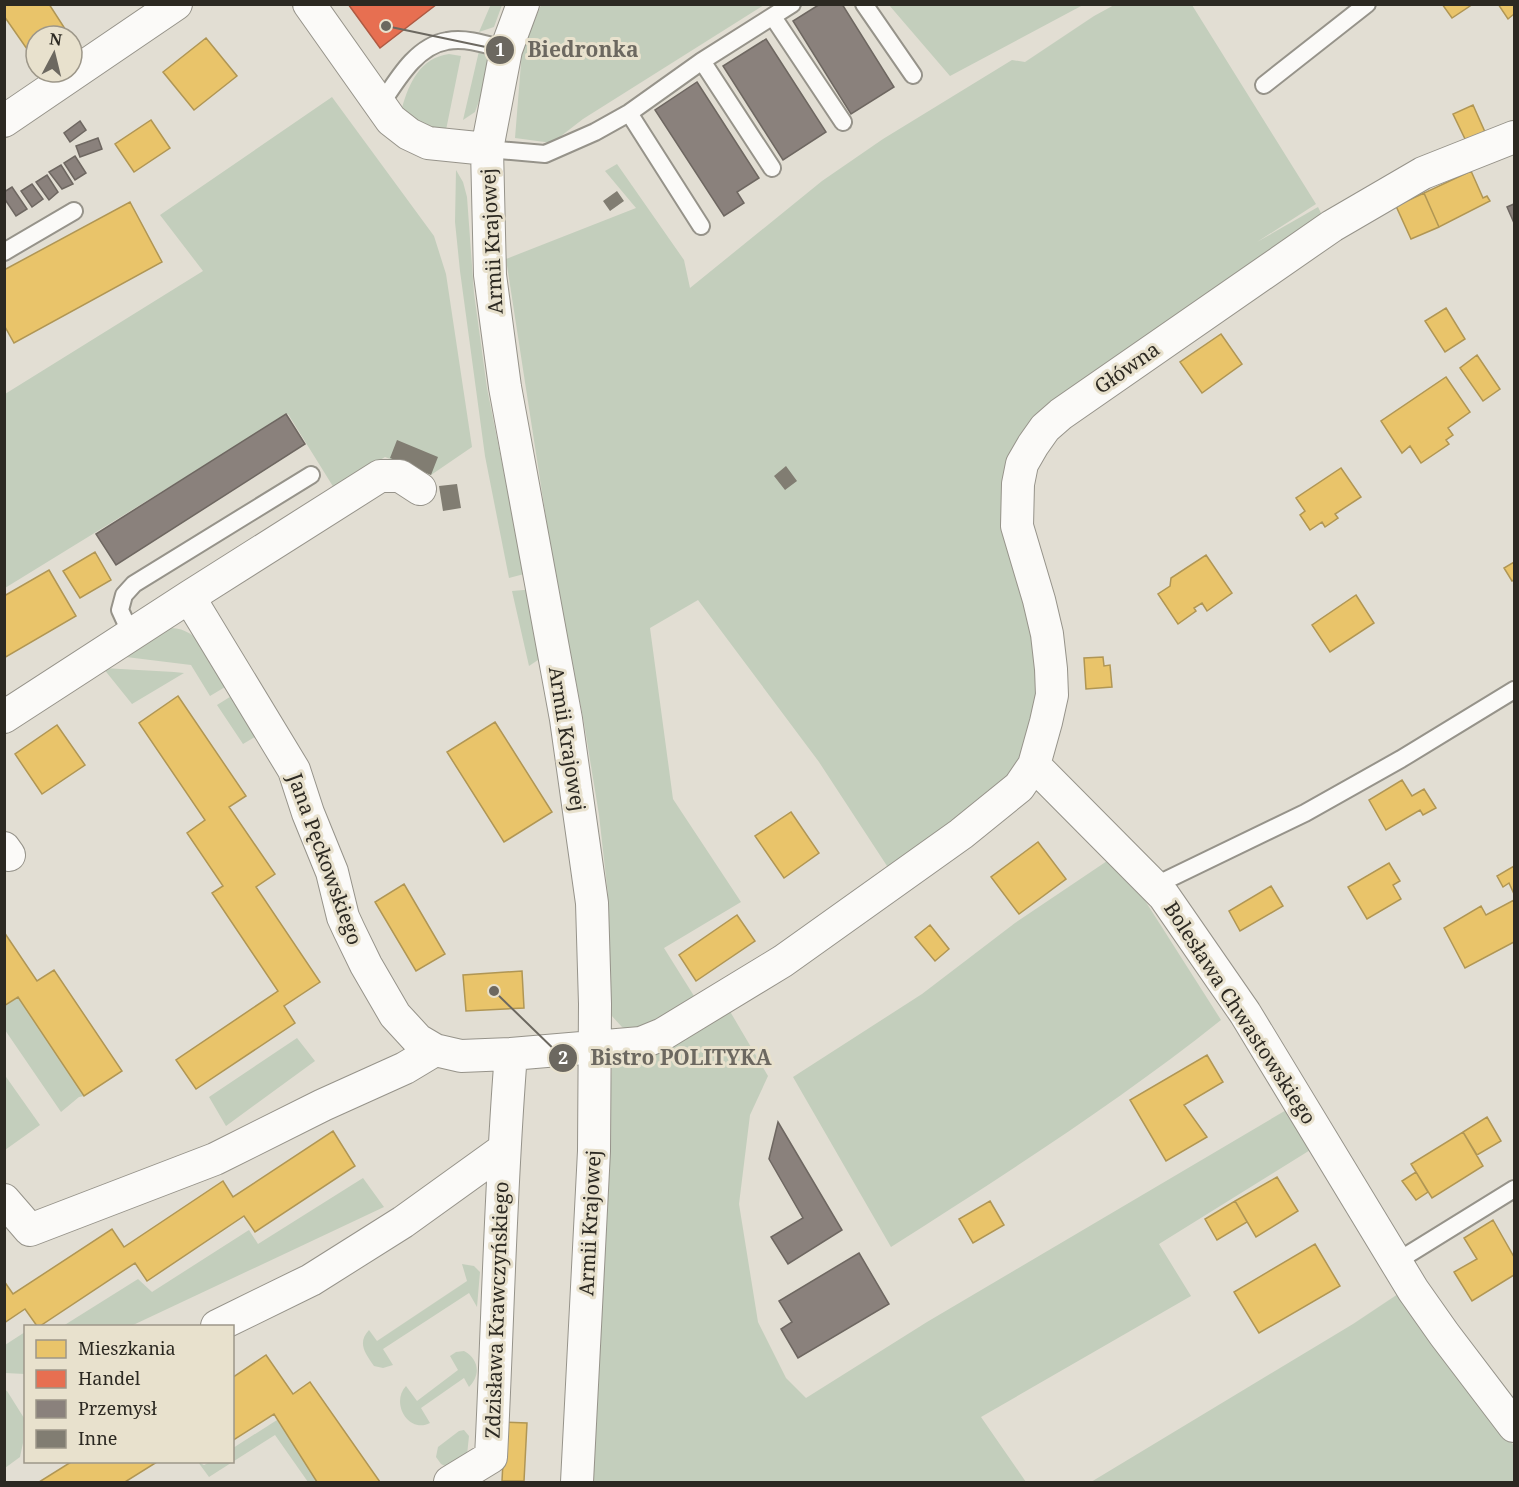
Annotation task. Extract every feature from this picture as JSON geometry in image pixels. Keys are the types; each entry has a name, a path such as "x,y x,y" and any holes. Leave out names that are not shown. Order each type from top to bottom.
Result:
{"street":[{"path":"4,122 176,4"},
{"path":"309,4 392,120 409,134 428,143 487,149"},
{"name":"Armii Krajowej","path":"523,4 506,50 487,149 490,275 505,387 566,719 592,903 594,1151 577,1482"},
{"name":"Główna","path":"1034,765 1052,695 1051,669 1047,634 1039,600 1017,526 1018,484 1022,464 1045,428 1061,414 1332,226 1423,173 1515,137"},
{"path":"4,717 380,476 400,476 420,489"},
{"name":"Jana Pęckowskiego","path":"189,597 294,770 308,813 332,872 343,917 366,965 395,1016 418,1040 435,1050 461,1056 594,1047"},
{"path":"594,1047 642,1043 663,1034 783,962 961,834 1019,787 1034,765"},
{"name":"Bolesława Chwastowskiego","path":"1034,765 1164,896 1245,1012 1396,1262 1444,1334 1515,1426"},
{"path":"4,1200 30,1230 215,1159 405,1068 435,1050"},
{"name":"Zdzisława Krawczyńskiego","path":"450,1482 491,1457 503,1150 511,1054"},
{"name":"Zdzisława Krawczyńskiego","path":"219,1325 311,1280 403,1222 503,1150"}],"lane":[{"path":"487,149 545,154 595,132 629,113 702,61 792,4"},
{"path":"864,4 913,75"},
{"path":"1264,85 1367,4"},
{"path":"773,17 843,122"},
{"path":"381,104 400,76 426,49 447,40 470,41 506,50"},
{"path":"702,61 772,168"},
{"path":"629,113 701,226"},
{"path":"4,252 74,211"},
{"path":"131,634 120,610 124,595 134,584 311,475"},
{"path":"1154,886 1305,813 1401,759 1515,690"},
{"path":"1396,1262 1515,1189"}],"green space":[{"path":"491,4 502,5 494,27 479,32"},
{"path":"1116,4 1192,5 1316,204 1257,242 1318,207 1325,221 1025,443 1042,672 1021,770 889,869 819,762 698,600 650,628 673,799 741,902 664,948 694,996 652,1023 634,1031 622,1027 611,1015 608,895 599,815 552,557 506,259 636,208 605,171 617,164 684,260 690,288 822,181 883,139 1012,60 1025,62"},
{"path":"541,5 764,5 583,119 552,143 515,138 522,51"},
{"path":"889,5 1083,5 950,76"},
{"path":"479,51 488,57 482,93 475,112 463,120"},
{"path":"449,54 461,56 446,130 426,127 402,108 412,81 423,66 439,56"},
{"path":"332,97 434,236 446,274 472,447 431,475 385,457 334,488 288,414 5,588 5,394 203,271 160,215"},
{"path":"456,170 463,182 467,197 474,293 487,388 524,574 509,578 485,456 460,271 455,222"},
{"path":"535,589 541,658 529,666 512,591"},
{"path":"170,628 190,633 198,640 230,684 210,696 191,665 118,656"},
{"path":"103,668 174,672 184,673 132,704"},
{"path":"233,695 260,734 243,744 217,705"},
{"path":"1116,855 1221,1020 1101,1109 891,1247 793,1077 922,994 1015,923"},
{"path":"18,997 84,1096 79,1097 61,1112 5,1030 4,1006"},
{"path":"728,1008 768,1076 750,1115 739,1204 758,1322 786,1378 806,1398 927,1322 1288,1109 1315,1147 1159,1244 1191,1296 981,1417 1026,1482 592,1482 612,1062 631,1060"},
{"path":"297,1038 315,1061 226,1126 209,1097"},
{"path":"4,1074 40,1125 5,1150 4,1150"},
{"path":"363,1178 384,1207 133,1325 65,1325 138,1279 152,1292 249,1230 258,1244"},
{"path":"462,1264 474,1266 480,1272 477,1307 469,1293 383,1349 393,1365 383,1368 374,1366 363,1344 363,1339 369,1330 377,1341 467,1281"},
{"path":"1401,1292 1514,1446 1514,1482 1091,1482 1353,1324"},
{"path":"24,1333 24,1374 5,1373 5,1345"},
{"path":"464,1351 473,1358 477,1368 473,1382 469,1387 464,1378 421,1408 430,1423 422,1425 409,1421 401,1408 400,1400 406,1386 417,1401 458,1370 450,1356"},
{"path":"5,1390 24,1418 20,1457 5,1468"},
{"path":"277,1420 319,1482 308,1482 275,1435 234,1461 234,1447"},
{"path":"464,1430 469,1436 467,1455 447,1467 441,1464 436,1457 438,1447 459,1431"},
{"path":"199,1463 204,1465 231,1463 209,1477"}],"building: Mieszkania":[{"path":"4,4 49,4 62,24 24,24 24,45 4,16"},
{"path":"1442,4 1473,4 1452,18"},
{"path":"1498,4 1514,4 1514,14 1508,19"},
{"path":"206,38 237,76 194,110 163,72"},
{"path":"1473,105 1485,132 1466,141 1453,114"},
{"path":"151,120 170,148 134,172 115,144"},
{"path":"1471,171 1483,198 1487,196 1490,201 1439,227 1424,193"},
{"path":"1424,193 1439,227 1411,239 1396,206"},
{"path":"130,202 162,262 14,343 4,325 4,270"},
{"path":"1446,308 1465,339 1445,352 1425,321"},
{"path":"1221,334 1242,364 1202,393 1180,362"},
{"path":"1477,355 1500,389 1483,401 1460,368"},
{"path":"1446,377 1470,412 1448,428 1453,435 1446,440 1449,444 1421,463 1410,446 1402,453 1381,421"},
{"path":"1341,468 1361,497 1335,514 1338,518 1325,527 1322,522 1310,530 1300,515 1305,511 1296,498"},
{"path":"95,552 111,580 80,598 63,571"},
{"path":"1206,555 1232,593 1207,611 1202,603 1194,608 1196,611 1178,624 1158,594 1170,586 1171,578"},
{"path":"1514,562 1514,580 1512,581 1504,568"},
{"path":"49,570 76,616 4,658 4,596"},
{"path":"1356,595 1374,623 1330,652 1312,625"},
{"path":"1103,657 1104,666 1110,665 1112,687 1086,689 1084,658"},
{"path":"178,696 246,796 229,807 275,874 256,887 320,982 284,1006 295,1023 196,1089 176,1060 278,991 212,893 223,886 187,833 205,820 139,723"},
{"path":"495,722 552,812 504,842 447,752"},
{"path":"57,725 85,765 42,794 15,754"},
{"path":"1402,780 1412,796 1424,789 1436,808 1423,815 1420,810 1386,830 1369,800"},
{"path":"791,812 819,853 784,878 755,836"},
{"path":"1038,842 1066,879 1019,914 991,877"},
{"path":"1389,863 1400,881 1393,885 1401,899 1367,919 1348,887"},
{"path":"1514,866 1514,894 1509,883 1503,887 1497,876"},
{"path":"404,884 445,954 416,971 375,902"},
{"path":"1271,886 1283,906 1240,931 1229,911"},
{"path":"1514,900 1514,942 1465,968 1444,928 1481,906 1486,915"},
{"path":"737,915 755,941 696,981 679,955"},
{"path":"930,925 949,949 935,961 915,937"},
{"path":"4,932 37,981 54,970 122,1071 84,1096 18,997 4,1006"},
{"path":"522,971 524,1008 466,1011 463,975"},
{"path":"1207,1055 1223,1082 1184,1105 1207,1137 1166,1161 1130,1100"},
{"path":"1487,1117 1501,1141 1477,1155 1463,1132"},
{"path":"333,1131 355,1166 255,1232 244,1216 147,1281 135,1263 42,1325 36,1325 25,1309 4,1323 4,1281 13,1294 112,1229 124,1247 223,1181 233,1197"},
{"path":"1463,1132 1483,1166 1432,1198 1411,1164"},
{"path":"1416,1172 1428,1192 1416,1200 1402,1181"},
{"path":"1277,1177 1298,1211 1256,1237 1235,1201"},
{"path":"990,1201 1004,1225 973,1243 959,1219"},
{"path":"1235,1201 1247,1222 1217,1240 1205,1219"},
{"path":"1493,1220 1514,1257 1514,1275 1472,1301 1454,1272 1477,1259 1464,1238"},
{"path":"1315,1244 1340,1286 1259,1333 1234,1292"},
{"path":"266,1355 293,1394 310,1382 380,1482 317,1482 274,1414 234,1440 234,1377"},
{"path":"505,1422 527,1423 524,1481 502,1481"},
{"path":"69,1463 155,1463 125,1482 39,1482"}],"building: Handel":[{"path":"348,4 437,4 380,48"}],"building: Przemysł":[{"path":"820,4 842,4 894,87 851,114 793,21"},
{"path":"766,39 826,132 783,160 723,66"},
{"path":"697,82 759,178 737,192 744,203 724,216 655,110"},
{"path":"80,121 86,130 70,142 64,133"},
{"path":"98,138 102,149 80,157 76,146"},
{"path":"75,156 86,173 75,180 64,163"},
{"path":"61,165 73,184 62,189 49,172"},
{"path":"47,175 58,192 49,200 36,182"},
{"path":"32,184 43,199 32,207 21,191"},
{"path":"12,187 27,209 16,216 4,198 4,192"},
{"path":"1514,204 1514,223 1507,207"},
{"path":"286,414 305,444 116,565 96,534"},
{"path":"778,1122 842,1230 788,1264 771,1237 803,1218 769,1159"},
{"path":"859,1253 889,1304 798,1358 781,1329 792,1322 779,1301"}],"building: Inne":[{"path":"617,191 624,201 610,211 603,201"},
{"path":"397,440 438,457 431,475 390,458"},
{"path":"786,466 797,481 785,490 774,476"},
{"path":"457,484 461,508 443,511 439,486"}],"place":[{"name":"Biedronka","path":"386,26"},
{"name":"Bistro POLITYKA","path":"494,991"}]}
